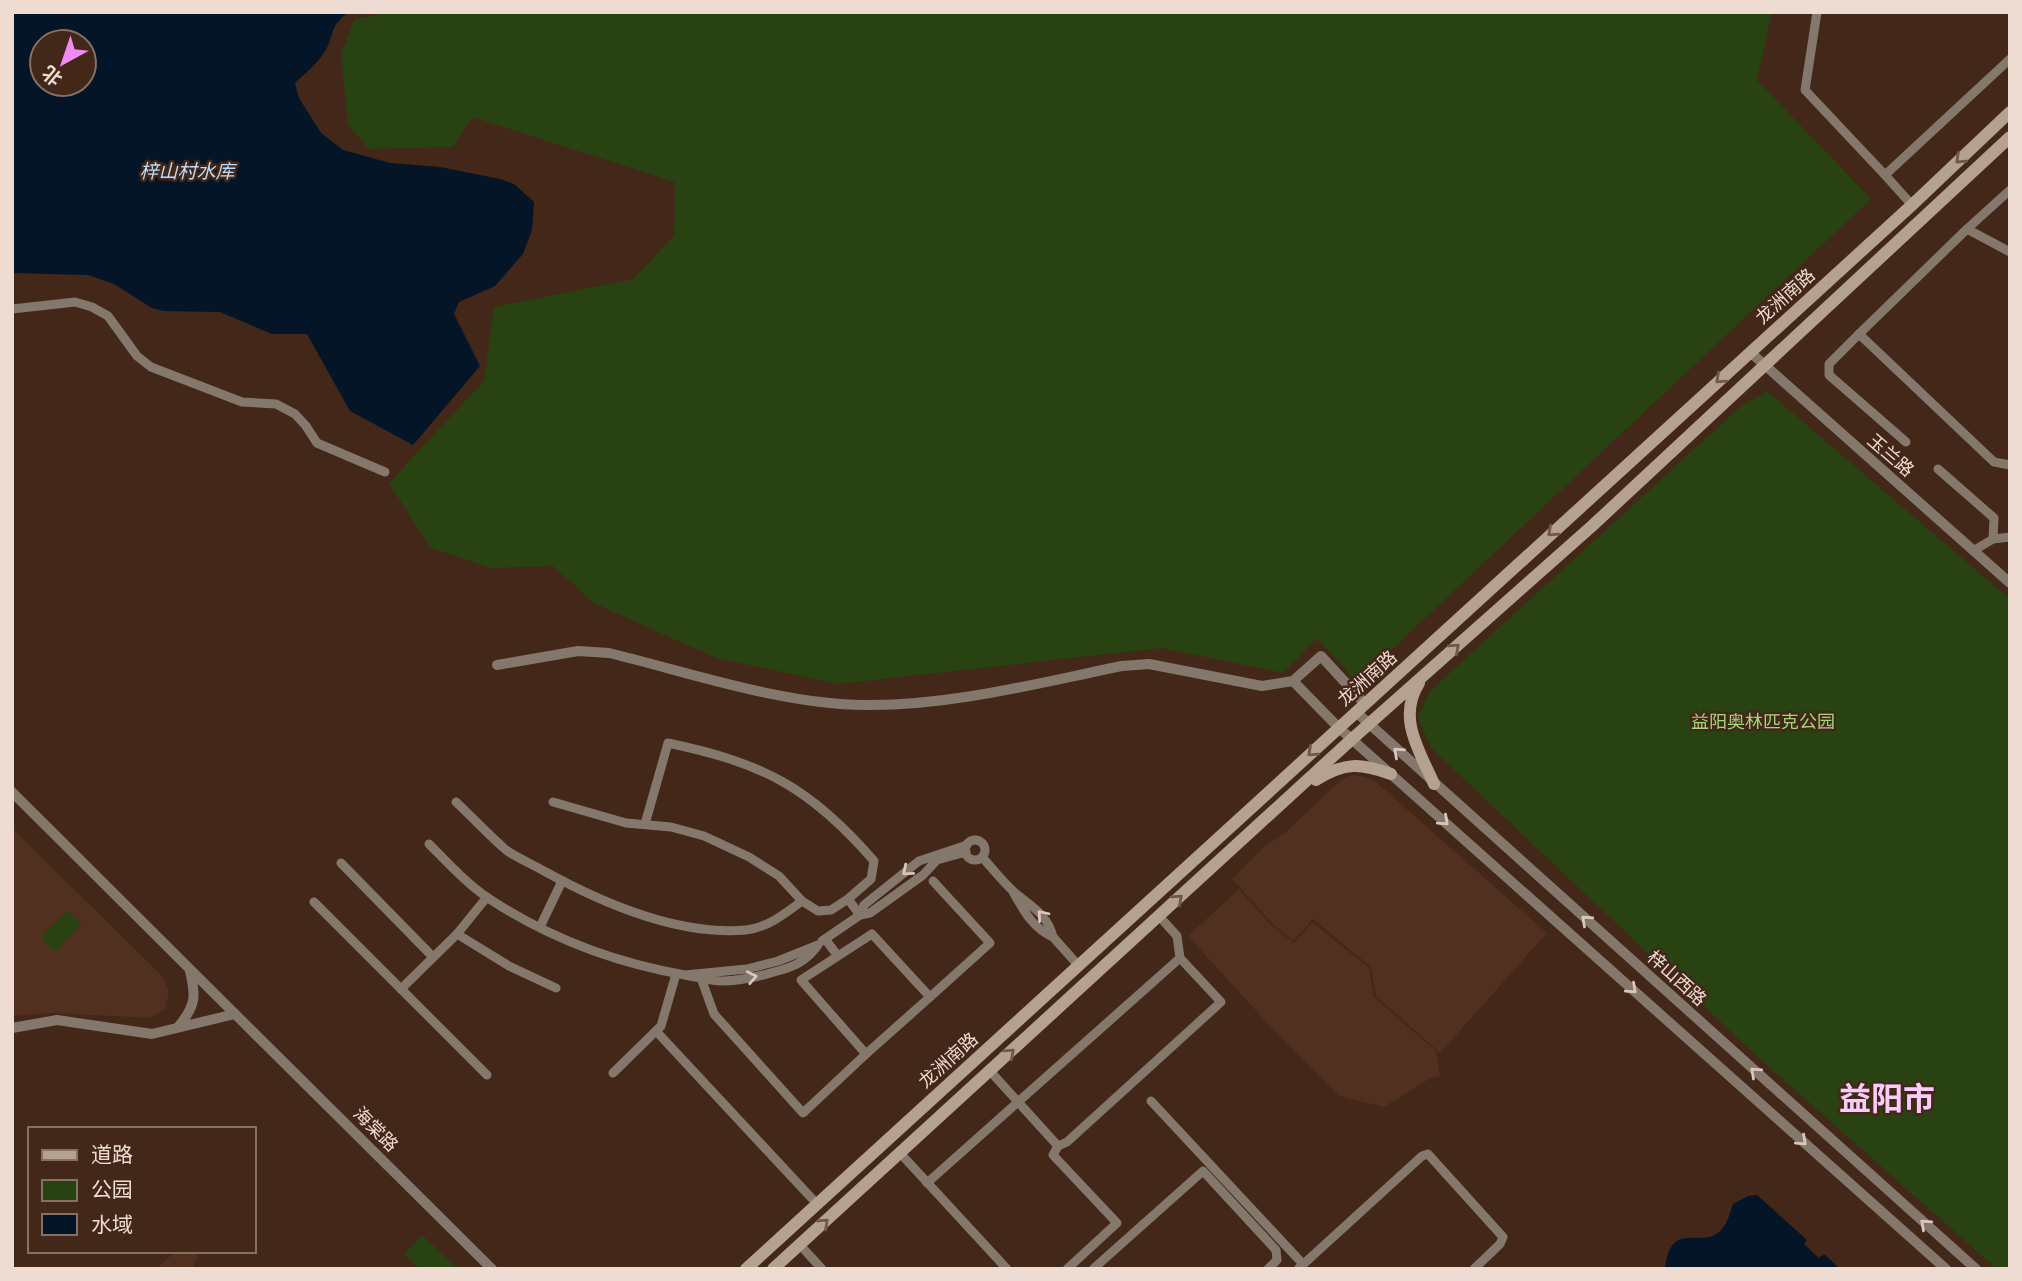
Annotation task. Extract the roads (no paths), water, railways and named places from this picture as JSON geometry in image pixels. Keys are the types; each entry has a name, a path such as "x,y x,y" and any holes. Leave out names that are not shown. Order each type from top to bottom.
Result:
{"main road":[{"name":"龙洲南路","path":"746,1269 1912,205 2010,112"},
{"name":"龙洲南路","path":"773,1269 1352,740 1592,526 2010,137"},
{"path":"1423,677 1414,692 1408,718 1434,783"},
{"path":"1292,795 1327,773 1351,764 1391,774"}],"street":[{"path":"1817,12 1805,90 1912,205"},
{"path":"1885,175 2010,59"},
{"path":"1906,442 1829,374 1829,364 2010,190"},
{"path":"1967,229 2010,252"},
{"path":"12,309 75,302 92,307 108,316 137,356 151,367 242,402 276,404 295,414 317,443 385,472"},
{"path":"1859,334 1994,462 2010,465"},
{"name":"玉兰路","path":"1750,352 2010,583"},
{"path":"1938,469 1994,518 1993,539"},
{"path":"1973,551 1993,539 2010,537"},
{"path":"497,665 579,651 609,653 809,701 862,705 908,704 956,698 1122,666 1150,664 1262,685 1293,681 1352,740 1946,1269"},
{"name":"梓山西路","path":"1293,681 1321,656 1361,708 1369,725 1976,1269"},
{"path":"552,802 626,823 682,830 737,850 779,876 802,901 818,911 831,911 871,879 874,861 850,833 806,795 766,771 719,754 668,743 645,824"},
{"name":"海棠路","path":"12,792 492,1269"},
{"path":"456,802 508,851 562,881 613,904 670,923 713,930 749,929 780,917 802,901"},
{"path":"680,974 747,969 778,961 822,942 860,915 864,905 919,861 966,849 975,840 981,842 985,851 982,857"},
{"path":"429,844 487,897 575,944 615,959 720,981 751,979 781,970 809,957 822,942"},
{"path":"966,849 972,859 982,857"},
{"path":"982,857 1012,890 1027,916 1041,932 1053,937 1078,965"},
{"path":"341,863 433,957"},
{"path":"540,927 562,881"},
{"path":"701,978 714,1014 803,1113 990,943 933,881"},
{"path":"401,989 457,934 487,897"},
{"path":"848,899 860,915"},
{"path":"314,902 487,1074"},
{"path":"1067,1269 1117,1223 1053,1155 1058,1146 1067,1142 1221,1002 1180,958 1177,936 1159,916"},
{"path":"457,934 509,966 556,988"},
{"path":"866,1054 801,980 872,934 930,996"},
{"path":"822,942 838,956"},
{"path":"927,1183 1180,958"},
{"path":"179,1026 191,1011 195,993 190,969"},
{"path":"613,1073 661,1026 680,974"},
{"path":"12,1028 57,1020 152,1034 235,1014"},
{"path":"656,1031 817,1205"},
{"path":"990,1070 1058,1146"},
{"path":"1151,1101 1301,1266 1422,1156 1428,1154 1503,1237 1500,1244 1474,1269"},
{"path":"900,1153 1007,1269"},
{"path":"1093,1269 1203,1171 1276,1250 1277,1260 1268,1269"},
{"path":"800,1245 822,1269"}],"water":[{"name":"梓山村水库","path":"12,12 350,12 338,21 320,58 295,83 299,98 321,133 343,150 390,163 440,167 500,179 514,184 534,202 532,230 523,254 495,286 459,302 454,314 480,366 413,445 350,411 307,334 272,334 220,312 164,311 152,308 114,284 88,275 12,273"},
{"path":"1757,1195 1807,1240 1804,1244 1819,1258 1824,1254 1840,1269 1665,1269 1668,1253 1680,1239 1713,1236 1725,1224 1733,1204 1748,1196"}],"district":[{"name":"益阳市","path":"1887,1098"}],"park label":[{"name":"益阳奥林匹克公园","path":"1763,721"}]}
